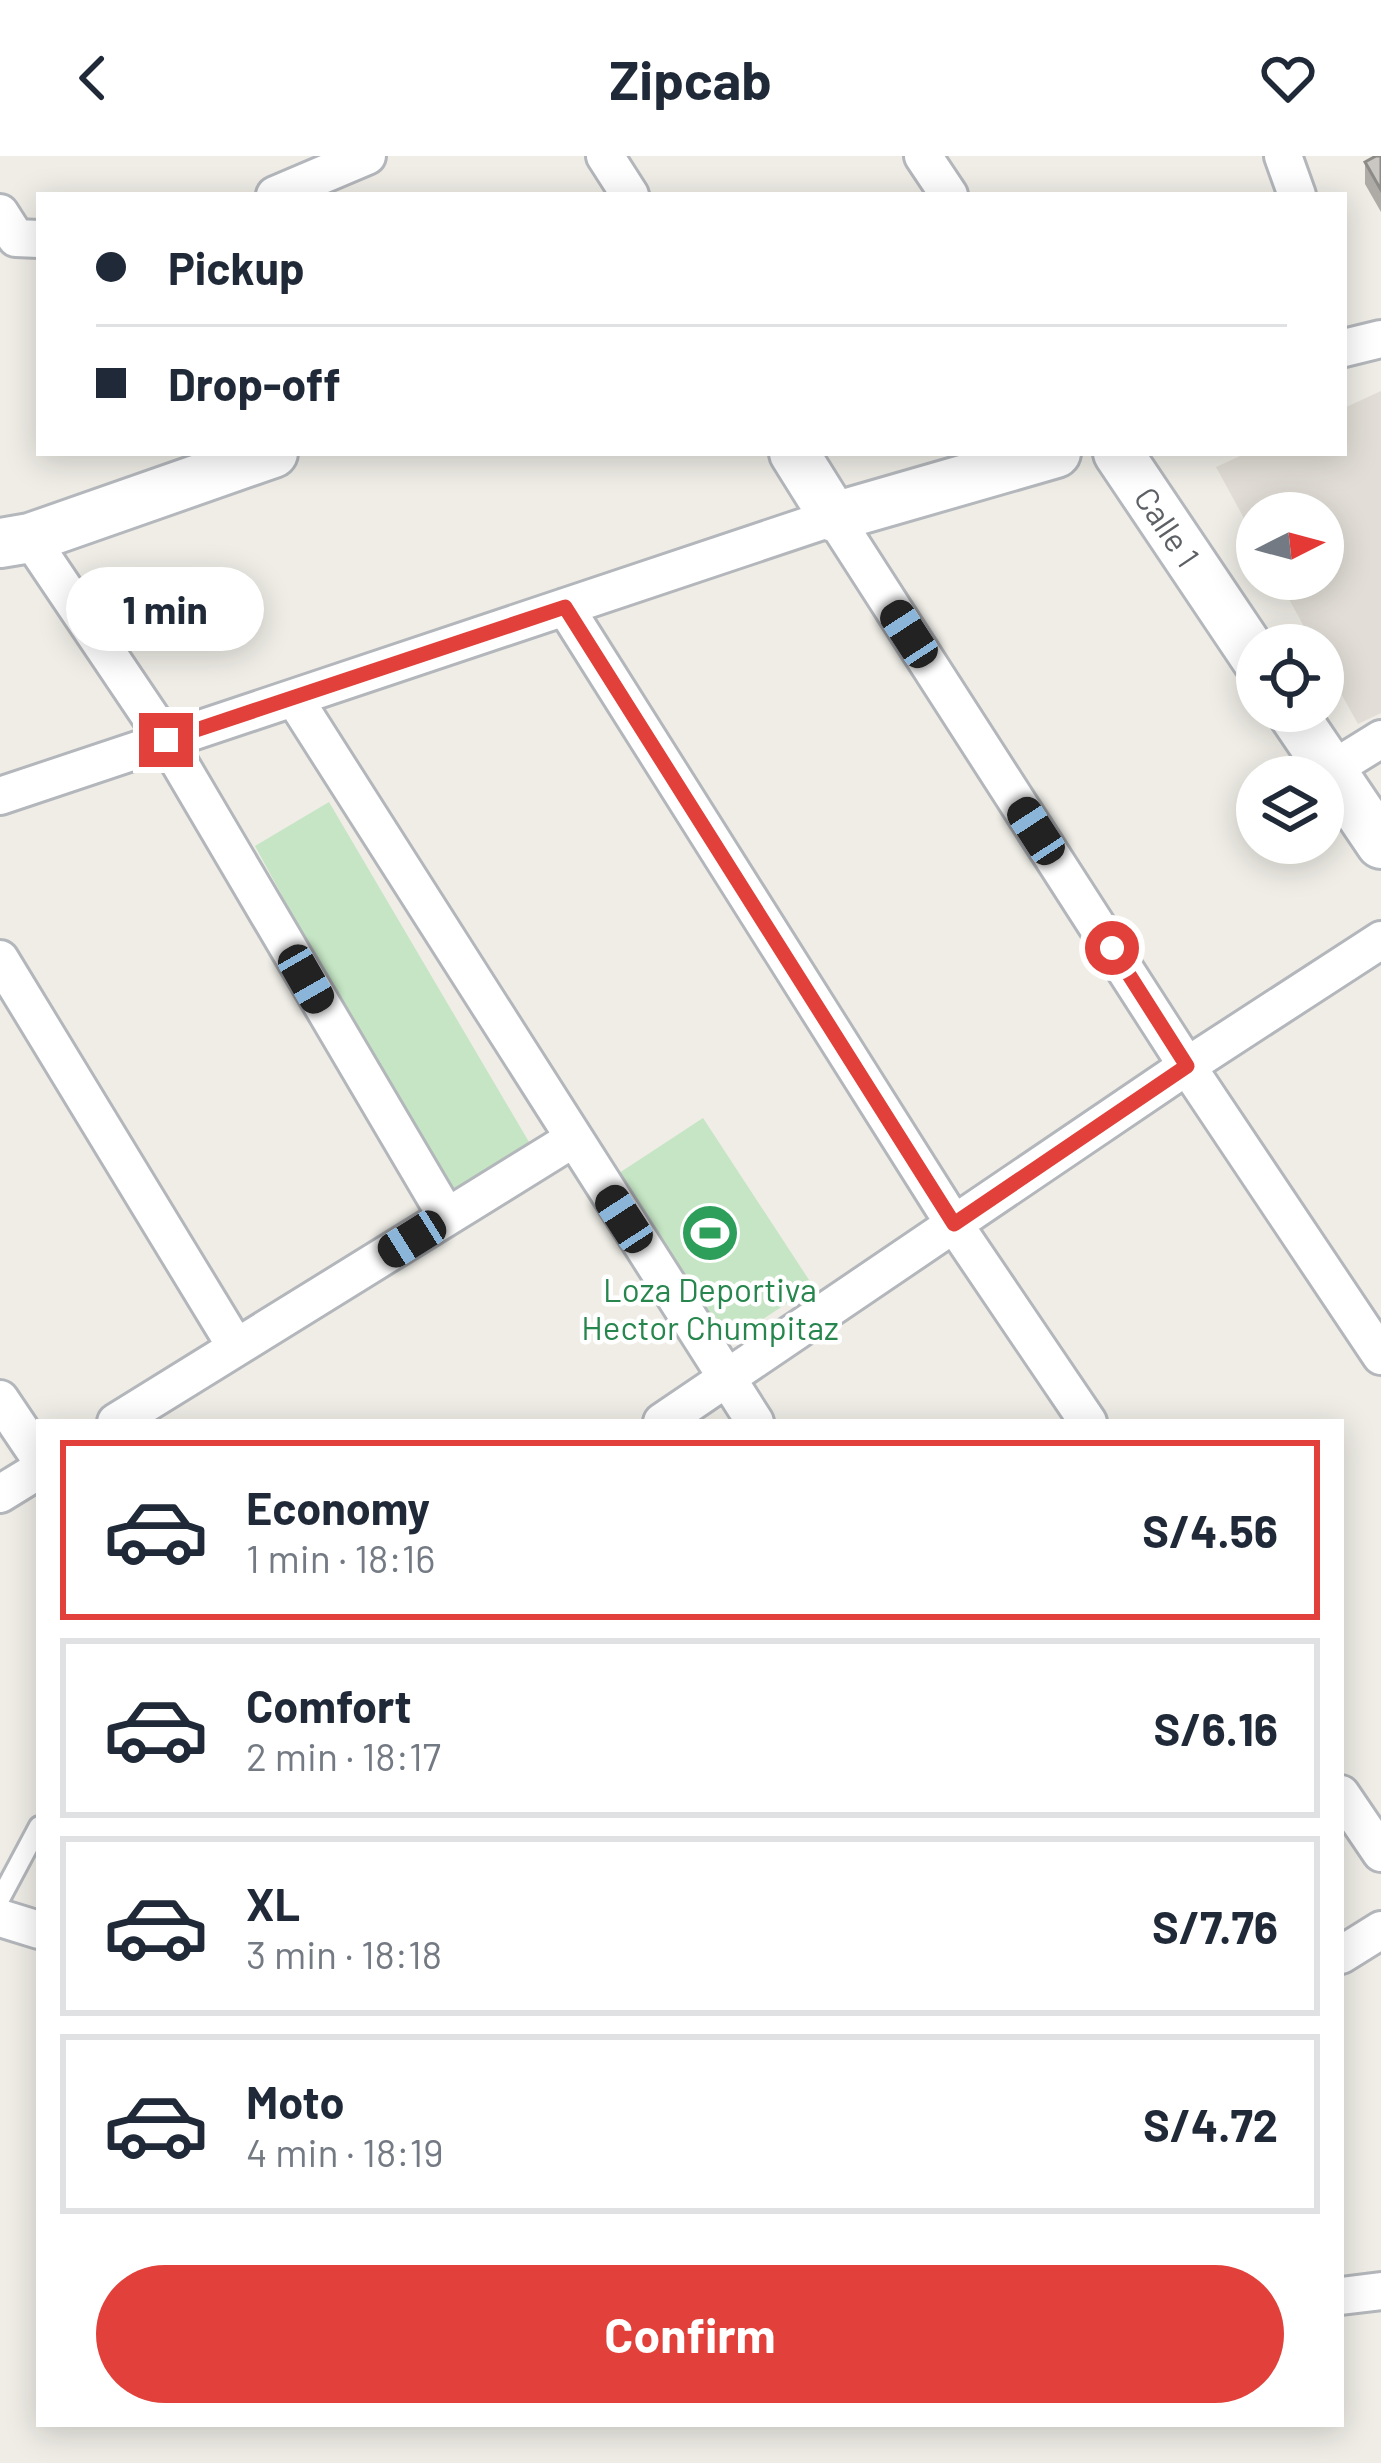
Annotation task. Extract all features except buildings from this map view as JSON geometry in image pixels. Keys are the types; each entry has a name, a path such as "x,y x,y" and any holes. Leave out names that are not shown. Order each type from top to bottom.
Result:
{"street":[{"path":"282,192 367,156"},
{"path":"605,156 629,192"},
{"path":"923,156 947,192"},
{"path":"1283,156 1296,192"},
{"path":"0,213 16,238 36,239"},
{"path":"264,456 15,540 166,740 447,1217"},
{"path":"796,456 1187,1066 1381,1356"},
{"path":"0,796 834,517 1046,456"},
{"name":"Calle 1","path":"1120,456 1236,629"},
{"path":"565,607 954,1224 1086,1419"},
{"path":"294,698 752,1419"},
{"path":"1344,762 1381,739"},
{"path":"1344,789 1381,844"},
{"path":"666,1419 1381,940"},
{"path":"0,959 236,1347"},
{"path":"121,1419 573,1139"},
{"path":"0,1399 36,1453"},
{"path":"0,1494 36,1471"},
{"path":"1344,1798 1381,1853"},
{"path":"0,1918 36,1929"},
{"path":"1344,1953 1381,1930"}],"lane":[{"path":"0,1898 36,1832"}],"shaded area":[{"path":"1381,391 1381,713 1358,724 1344,699 1344,624 1303,624 1289,600 1344,600 1344,492 1236,492 1236,504 1216,467 1240,456 1347,456 1347,407"}],"green space":[{"path":"329,802 529,1142 447,1198 255,846"},
{"name":"Loza Deportiva Hector Chumpitaz","path":"703,1118 813,1286 718,1349 607,1181"}],"place":[{"name":"Loza Deportiva Hector Chumpitaz","path":"710,1233"}],"route":[{"path":"166,740 565,607 954,1224 1187,1066 1112,948"}]}
